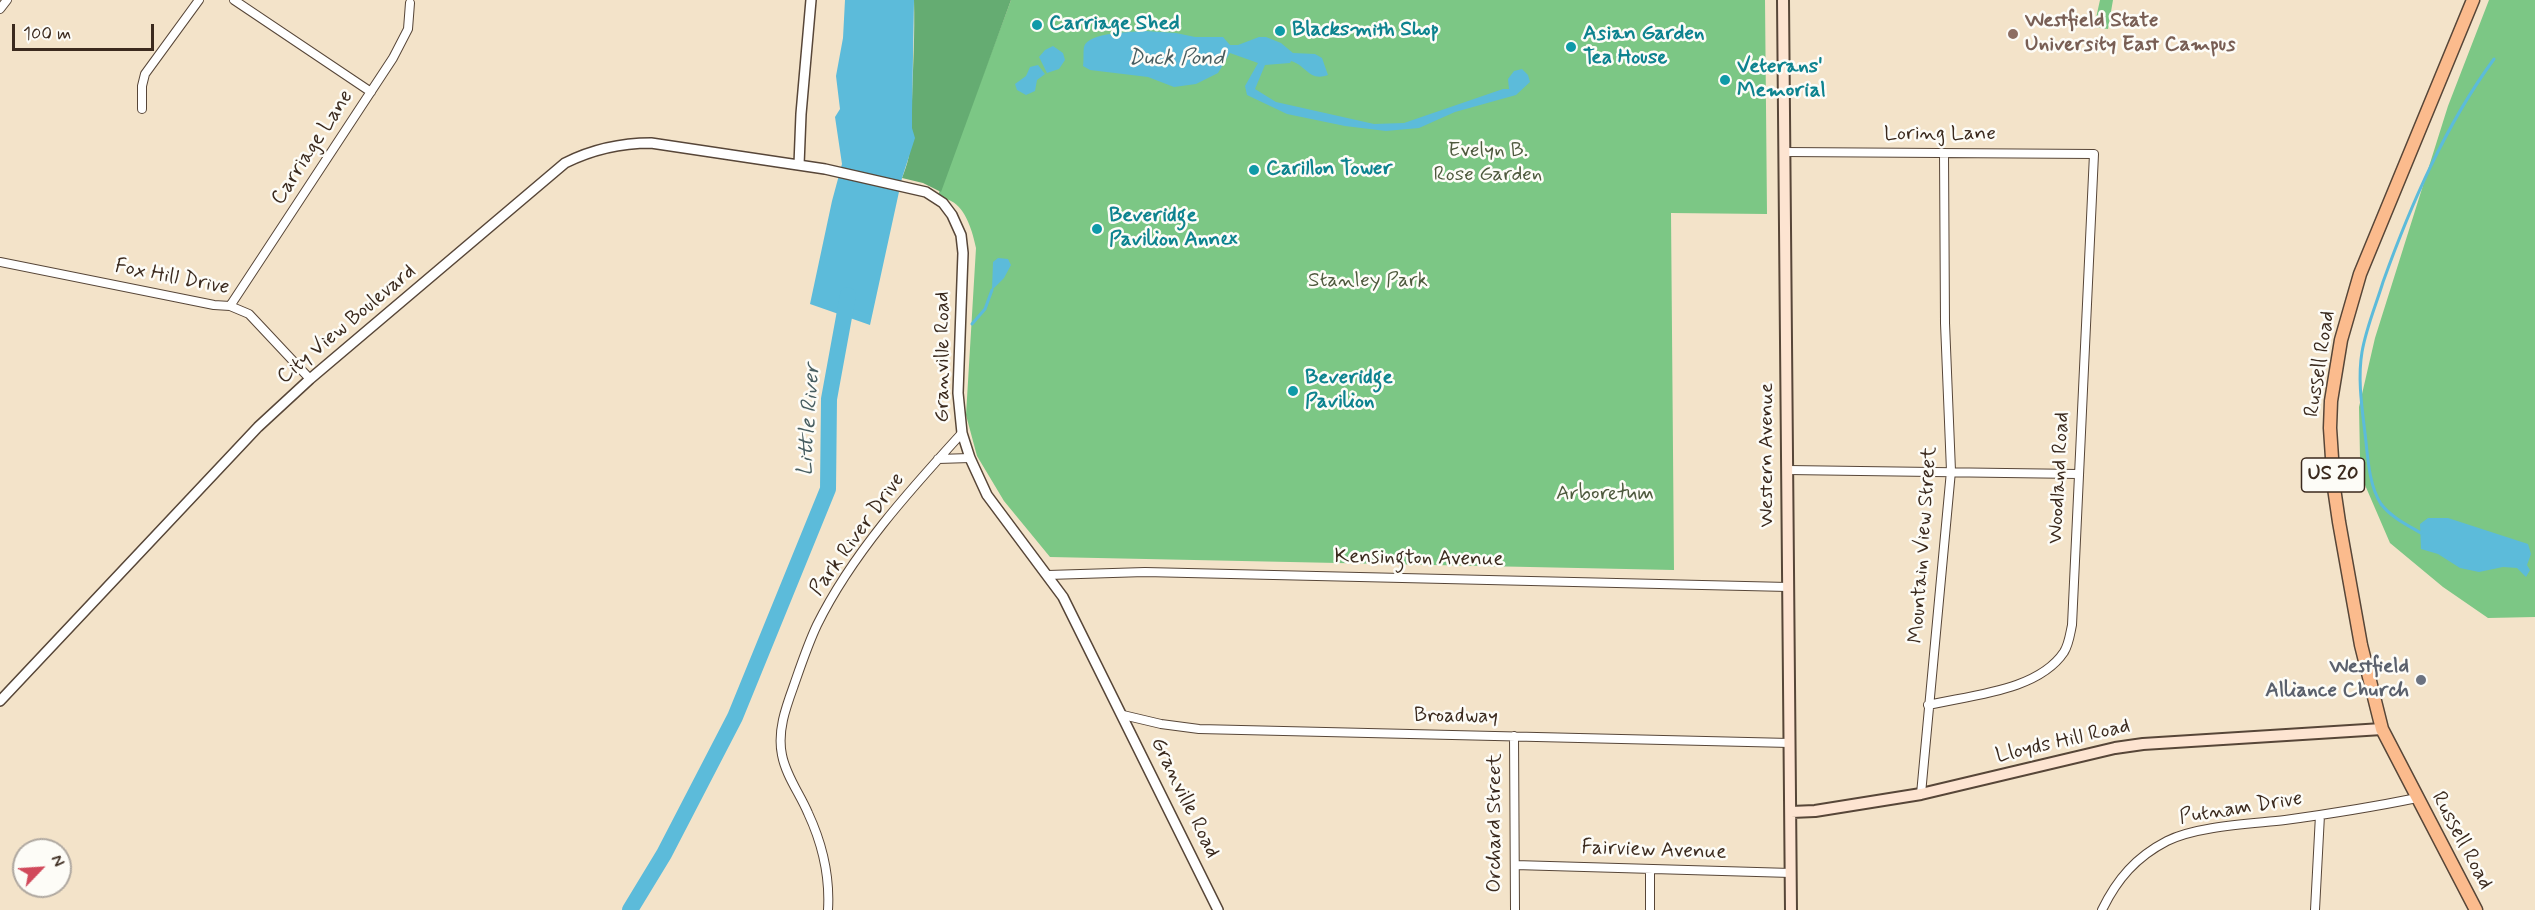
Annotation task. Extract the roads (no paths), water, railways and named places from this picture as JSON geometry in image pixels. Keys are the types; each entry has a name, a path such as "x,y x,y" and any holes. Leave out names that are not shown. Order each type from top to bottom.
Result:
{"main road":[{"name":"Western Avenue","path":"1783,0 1791,910"},
{"name":"Russell Road","path":"2473,0 2360,274 2341,340 2331,401 2331,458 2339,522 2361,645 2382,729 2476,910"},
{"name":"Lloyds Hill Road","path":"1791,812 1815,811 1921,794 2124,746 2382,729"}],"street":[{"path":"0,9 7,0"},
{"path":"142,109 142,86 145,74 199,0"},
{"path":"234,0 371,92"},
{"path":"799,165 811,0"},
{"name":"Carriage Lane","path":"230,306 393,58 408,29 410,3"},
{"name":"City View Boulevard","path":"0,701 258,427 310,379 565,163 586,153 631,143 651,143 799,165"},
{"name":"Loring Lane","path":"1785,152 2094,154"},
{"name":"Mountain View Street","path":"1921,794 1951,471 1945,323 1944,153"},
{"name":"Woodland Road","path":"1928,705 2025,683 2041,675 2065,651 2072,625 2094,154"},
{"name":"Granville Road","path":"799,165 918,189 932,195 948,209 959,228 963,264 958,370 962,433 970,458 987,495 1063,597 1218,910"},
{"name":"Fox Hill Drive","path":"0,262 214,306 230,306 249,314 310,379"},
{"name":"Park River Drive","path":"828,910 826,873 820,845 808,812 783,759 781,738 784,714 810,644 828,607 865,550 962,433"},
{"path":"939,459 970,458"},
{"path":"1788,470 2078,474"},
{"name":"Kensington Avenue","path":"1048,574 1157,572 1788,587"},
{"name":"Broadway","path":"1123,715 1161,724 1199,729 1790,742"},
{"name":"Orchard Street","path":"1514,736 1515,910"},
{"name":"Putnam Drive","path":"2102,910 2128,868 2171,839 2241,825 2320,815 2417,798"},
{"path":"2315,910 2320,815"},
{"name":"Fairview Avenue","path":"1515,865 1791,873"},
{"path":"1650,869 1650,910"}],"water":[{"path":"845,0 914,0 912,128 915,138 902,178 870,325 810,304 842,164 835,117 840,109 836,76 843,38"},
{"name":"Duck Pond","path":"1146,31 1195,37 1223,37 1230,45 1266,37 1281,43 1293,53 1315,54 1322,58 1328,75 1322,77 1312,75 1291,61 1290,63 1265,65 1255,89 1276,102 1374,124 1404,123 1503,89 1509,89 1508,79 1514,71 1522,69 1528,75 1530,82 1516,95 1455,112 1419,128 1386,131 1345,126 1287,114 1247,95 1245,86 1258,63 1230,53 1218,73 1196,84 1174,87 1148,77 1090,70 1083,66 1084,47 1094,38"},
{"path":"1053,46 1063,53 1065,60 1059,69 1047,73 1039,57"},
{"path":"1038,65 1045,74 1037,80 1035,91 1026,95 1017,90 1015,84 1026,76 1030,67"},
{"path":"998,258 1008,259 1011,265 1004,278 992,290 993,262"},
{"path":"2428,518 2448,518 2528,544 2531,554 2527,565 2530,570 2526,577 2517,568 2503,567 2479,572 2460,568 2438,554 2421,549 2420,524"}],"waterway":[{"path":"2421,533 2390,513 2381,504 2374,490 2361,397 2362,352 2383,282 2405,224 2431,166 2460,111 2494,59"},
{"path":"972,324 985,309 992,290"},
{"name":"Little River","path":"630,910 664,854 735,717 828,489 829,399 848,295"}],"place":[{"name":"Carriage Shed","path":"1037,25"},
{"name":"Blacksmith Shop","path":"1280,31"},
{"name":"Westfield State University East Campus","path":"2013,34"},
{"name":"Asian Garden Tea House","path":"1571,47"},
{"name":"Veterans' Memorial","path":"1725,80"},
{"name":"Carillon Tower","path":"1254,170"},
{"name":"Beveridge Pavilion Annex","path":"1097,229"},
{"name":"Beveridge Pavilion","path":"1293,391"},
{"name":"Westfield Alliance Church","path":"2421,680"}],"park label":[{"name":"Evelyn B. Rose Garden","path":"1488,164"},
{"name":"Stanley Park","path":"1368,282"},
{"name":"Arboretum","path":"1605,495"}]}
